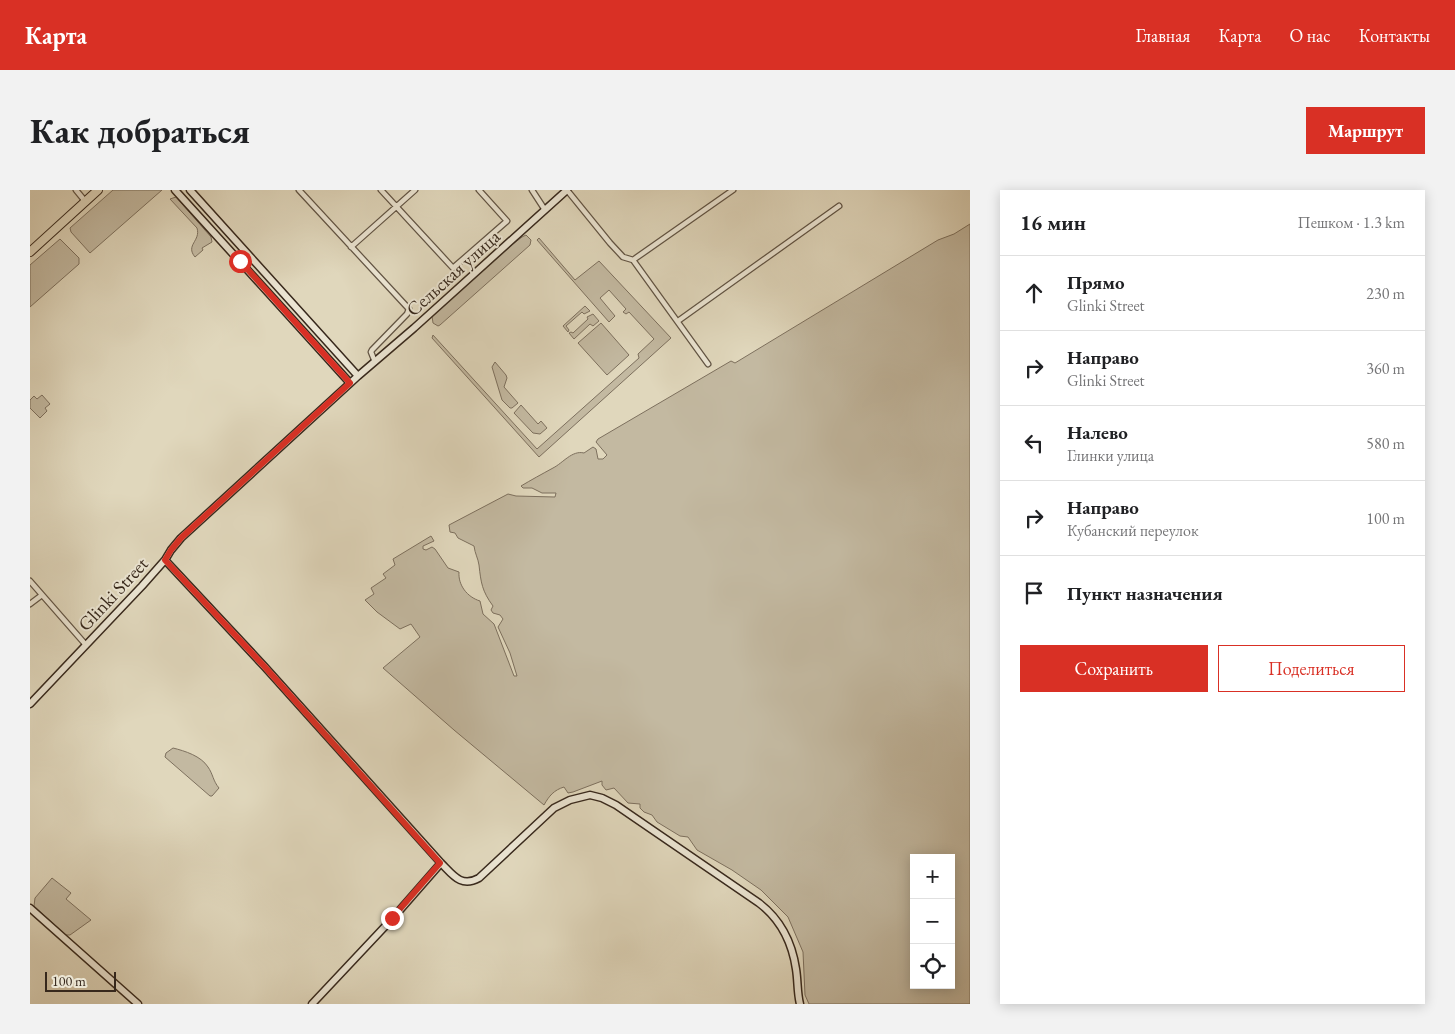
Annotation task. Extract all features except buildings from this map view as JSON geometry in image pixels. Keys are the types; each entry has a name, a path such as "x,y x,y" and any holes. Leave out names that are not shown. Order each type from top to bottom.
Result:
{"main road":[{"path":"30,252 98,190"},
{"path":"175,190 350,383"},
{"path":"190,190 358,376"},
{"name":"Сельская улица","path":"358,376 567,190"},
{"name":"Glinki Street","path":"30,704 165,560 181,538 358,376"},
{"path":"165,560 264,666 440,863 457,879 468,882 480,878 554,808 577,798 590,796 609,800 744,892 774,915 793,953 800,1004"},
{"path":"312,1004 440,863"},
{"path":"30,908 138,1004"}],"street":[{"path":"76,190 85,201"},
{"path":"299,190 409,309 407,314 372,350 375,362"},
{"path":"381,190 453,268 507,221 479,190"},
{"path":"351,247 415,190"},
{"path":"532,190 545,210"},
{"path":"567,190 618,252 623,257 633,260 708,364"},
{"path":"633,260 733,190"},
{"path":"678,321 839,206"},
{"path":"30,581 86,645"},
{"path":"30,604 42,595"}],"shaded area":[{"path":"113,190 162,190 90,253 71,232 70,228"},
{"path":"176,197 211,237 212,242 202,248 203,250 195,257 192,253 192,246 197,236 197,228 170,199"},
{"path":"970,224 970,1004 809,1004 805,995 803,952 788,917 761,890 732,870 697,850 688,837 680,836 657,822 652,815 640,808 640,804 628,803 614,788 606,790 602,785 602,781 568,793 564,787 560,788 552,794 544,805 383,668 420,637 411,624 400,629 377,612 365,600 374,594 371,588 386,578 383,574 395,565 393,559 431,536 434,541 423,546 423,549 426,550 432,547 448,568 459,572 464,590 471,597 480,601 483,614 494,624 514,676 517,676 510,653 498,627 503,619 491,610 493,606 486,596 483,587 474,546 458,538 455,533 450,532 449,525 508,494 555,497 556,493 542,493 532,488 523,488 521,486 557,466 572,455 584,453 593,447 596,449 598,459 603,459 607,455 596,442 598,439 731,361 735,363 938,240 954,234"},
{"path":"526,235 531,240 530,245 440,325 438,326 433,323 432,316 504,251"},
{"path":"539,238 575,280 599,261 671,338 539,457 432,338 433,335 537,449 639,358 638,354 654,339 629,312 626,314 623,312 626,309 609,290 600,298 615,316 609,322 537,240"},
{"path":"60,239 79,258 79,264 30,307 30,265"},
{"path":"585,306 590,311 584,314 582,312 566,326 569,330 568,332 563,326"},
{"path":"593,314 599,321 593,326 590,324 574,339 569,333 573,333 588,319 587,317"},
{"path":"601,323 629,355 607,375 578,343"},
{"path":"495,362 506,375 504,387 518,403 512,408 502,400 492,367"},
{"path":"42,395 50,404 45,408 47,411 40,418 30,408 30,400 34,396 37,399"},
{"path":"521,405 538,424 541,421 547,428 540,434 533,433 514,413"},
{"path":"173,748 192,754 205,763 219,788 212,796 165,757 166,753"},
{"path":"52,878 71,893 66,899 91,920 70,935 66,935 34,906 35,898"}],"route":[{"path":"240,261 350,383 181,538 165,560 264,666 440,863 392,918"}]}
